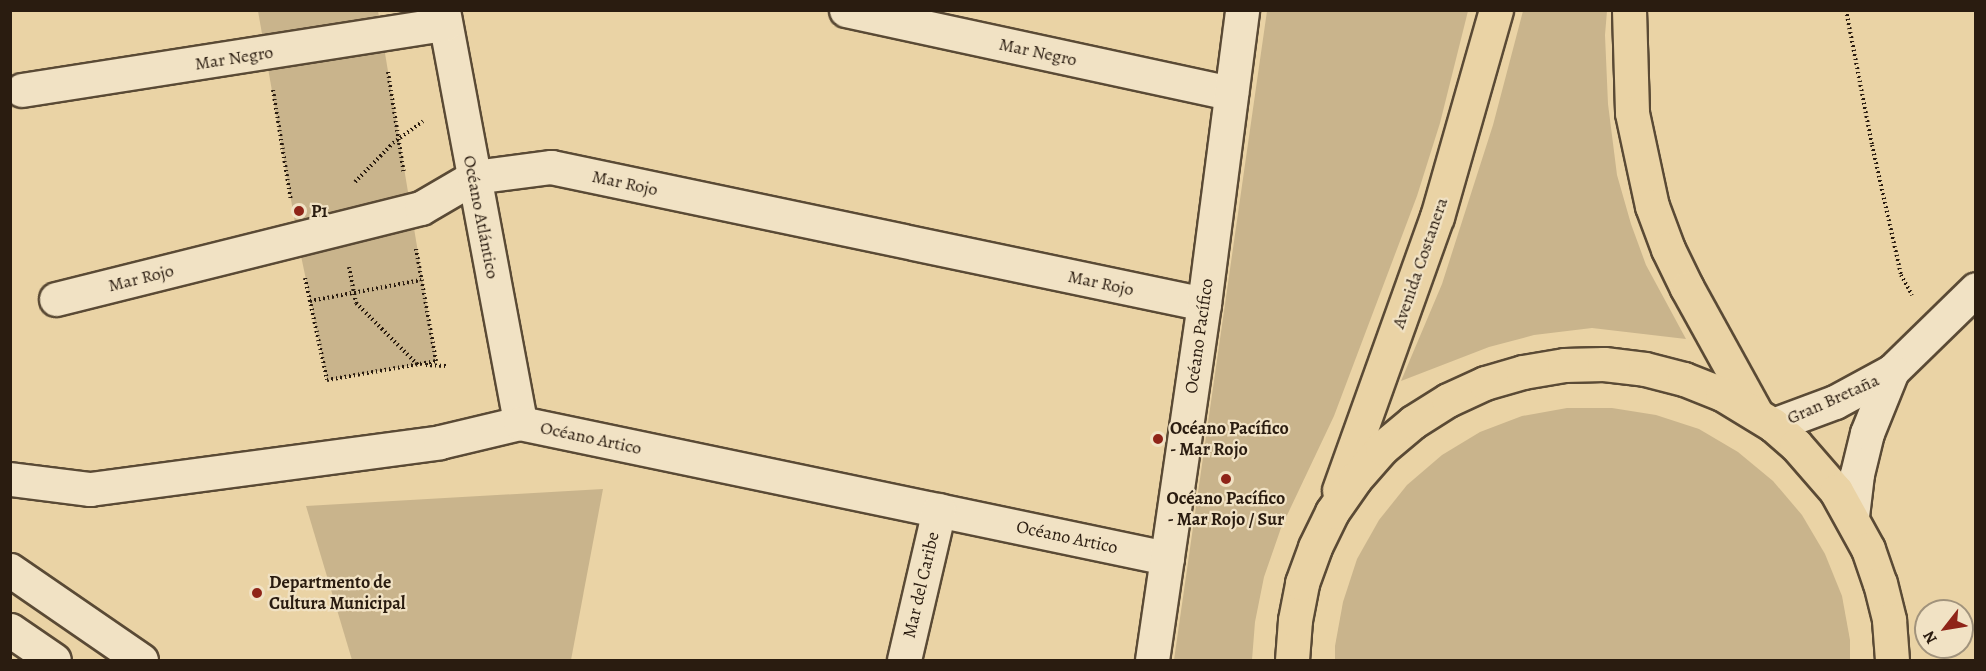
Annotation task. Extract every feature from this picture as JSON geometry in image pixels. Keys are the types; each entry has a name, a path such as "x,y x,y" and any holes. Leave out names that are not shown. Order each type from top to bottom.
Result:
{"main road":[{"name":"Avenida Costanera","path":"1332,512 1364,414 1437,217 1496,10"},
{"path":"1629,10 1632,113 1640,162 1652,206 1668,249 1687,288 1765,420"},
{"path":"1292,660 1295,620 1302,583 1315,547 1332,512 1355,479 1382,448 1413,422 1457,396 1485,383 1523,372 1564,365 1604,364 1645,369 1684,379 1722,394 1765,420 1817,467 1852,516 1880,584 1888,620 1892,659"}],"street":[{"name":"Mar Negro","path":"846,10 1231,93"},
{"name":"Océano Pacífico","path":"1152,660 1204,304 1242,10"},
{"name":"Mar Negro","path":"22,90 267,53 444,17"},
{"name":"Océano Atlántico","path":"444,17 520,423"},
{"name":"Mar Rojo","path":"56,299 422,208 474,177 551,167 1204,304"},
{"name":"Gran Bretaña","path":"1765,420 1835,402 1892,371 1976,289"},
{"name":"Gran Bretaña","path":"1852,516 1857,474 1867,434 1892,371"},
{"name":"Océano Artico","path":"10,479 90,489 440,442 520,423 1167,558"},
{"name":"Mar del Caribe","path":"904,660 939,510"},
{"path":"10,553 19,576 141,660"},
{"path":"10,630 54,660"}],"path":[{"path":"1846,10 1872,145 1901,275 1932,332"},
{"path":"267,53 298,239"},
{"path":"310,300 421,280"}],"shaded area":[{"path":"258,11 378,11 436,361 327,380 300,251"},
{"path":"1267,11 1468,11 1440,123 1417,196 1334,416 1281,528 1264,577 1255,622 1252,660 1174,660"},
{"path":"1523,11 1607,11 1605,35 1608,104 1617,175 1646,265 1686,339 1592,328 1534,335 1489,347 1401,381 1442,284 1493,125"},
{"path":"1567,408 1612,408 1656,415 1699,429 1738,452 1773,481 1802,515 1825,554 1842,596 1850,640 1850,660 1335,660 1335,646 1343,602 1357,559 1379,520 1407,485 1442,455 1480,432 1522,416"},
{"path":"603,489 571,660 352,660 306,506"}],"place":[{"name":"P1","path":"299,211"},
{"name":"Océano Pacífico - Mar Rojo","path":"1158,439"},
{"name":"Océano Pacífico - Mar Rojo / Sur","path":"1226,479"},
{"name":"Departmento de Cultura Municipal","path":"257,593"}]}
